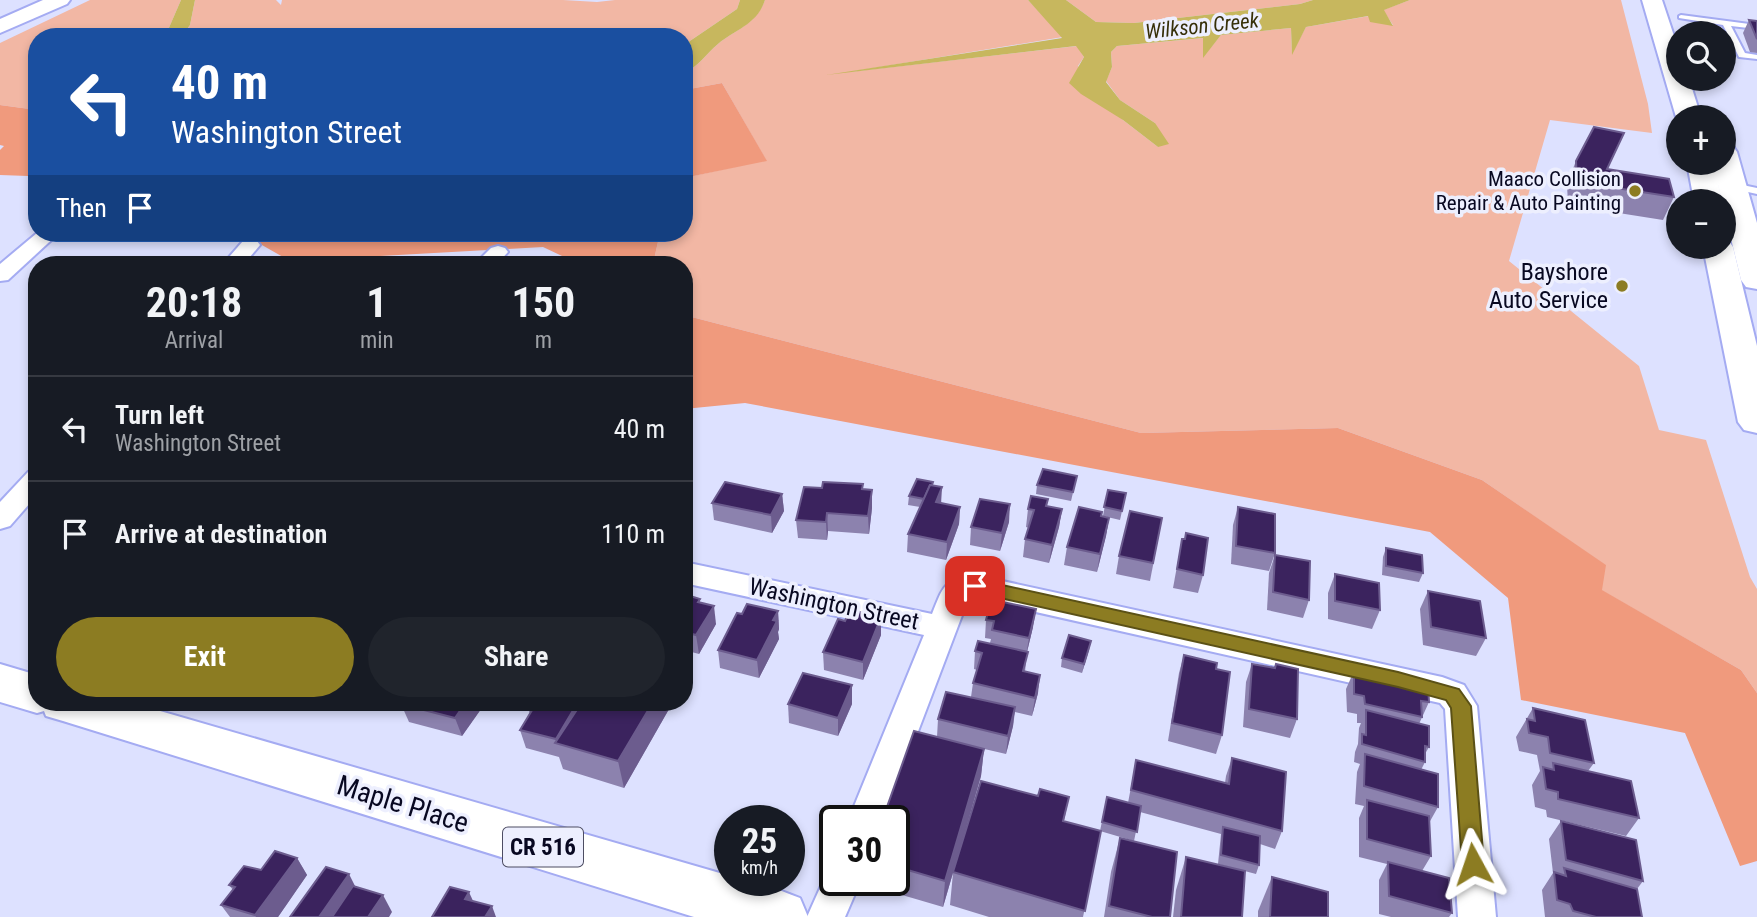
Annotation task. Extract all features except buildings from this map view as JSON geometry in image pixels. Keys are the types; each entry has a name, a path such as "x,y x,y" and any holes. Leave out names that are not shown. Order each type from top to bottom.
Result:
{"main road":[{"path":"0,12 28,0"},
{"path":"0,27 60,0"},
{"path":"1653,0 1685,105"},
{"path":"1734,175 1744,196 1741,246 1757,422"},
{"path":"1741,246 1757,280"},
{"name":"CR 516","path":"0,683 28,691"},
{"name":"Maple Place","path":"97,711 780,917"}],"street":[{"path":"0,275 38,242"},
{"path":"240,256 250,245"},
{"path":"0,519 28,488"},
{"name":"Washington Street","path":"693,574 940,627 956,592 962,587 975,586 1452,694"},
{"path":"872,805 940,627"},
{"path":"1452,694 1461,706 1477,917"},
{"path":"826,917 835,896"}],"lane":[{"path":"1680,17 1711,21"},
{"path":"1736,24 1757,27"},
{"path":"1736,43 1742,55 1757,57"}],"shaded area":[{"path":"90,0 181,0 169,28 31,28"},
{"path":"195,0 276,0 281,5 282,0 740,0 737,9 693,39 693,28 188,28"},
{"path":"765,0 1028,0 1063,37 849,72 1077,46 1084,57 1078,66 1123,120 1158,147 1155,123 1120,100 1106,81 1112,67 1111,52 1117,46 1204,38 1203,57 1221,35 1291,28 1292,53 1306,27 1369,16 1393,25 1383,10 1410,0 1621,0 1648,104 1652,133 1550,120 1509,261 1639,366 1659,430 1706,440 1750,577 1757,589 1757,693 1741,670 1601,590 1605,565 1482,480 1338,428 1141,433 693,317 693,256 655,256 658,242 693,242 693,176 766,160 722,83 693,88 693,67 718,44 751,21"},
{"path":"1066,0 1313,0 1300,4 1134,23 1096,22"},
{"path":"28,30 28,109 0,105 0,43"},
{"path":"722,83 767,161 693,176 693,88"},
{"path":"0,105 28,109 28,176 0,175 0,150 4,146 0,145"},
{"path":"257,242 658,242 655,256 562,256 543,247 380,256 281,256"},
{"path":"693,317 1141,433 1338,428 1482,480 1606,565 1602,590 1741,670 1757,693 1757,861 1740,866 1685,733 1521,700 1508,598 1430,532 745,403 693,408"}],"water":[{"path":"181,0 195,0 188,28 169,28"},
{"path":"740,0 765,0 751,21 718,44 693,67 693,39 737,9"},
{"name":"Wilkson Creek","path":"1028,0 1066,0 1096,22 1134,23 1300,4 1313,0 1410,0 1384,10 1393,26 1370,22 1368,16 1306,27 1292,55 1291,28 1221,35 1203,58 1203,38 1117,46 1111,52 1112,67 1106,82 1120,100 1155,123 1169,144 1158,147 1069,83 1084,57 1076,46 826,75 1062,38"}],"place":[{"name":"Maaco Collision Repair & Auto Painting","path":"1635,191"},
{"name":"Bayshore Auto Service","path":"1622,286"}],"route":[{"path":"975,586 1452,694 1461,706 1473,864"}]}
